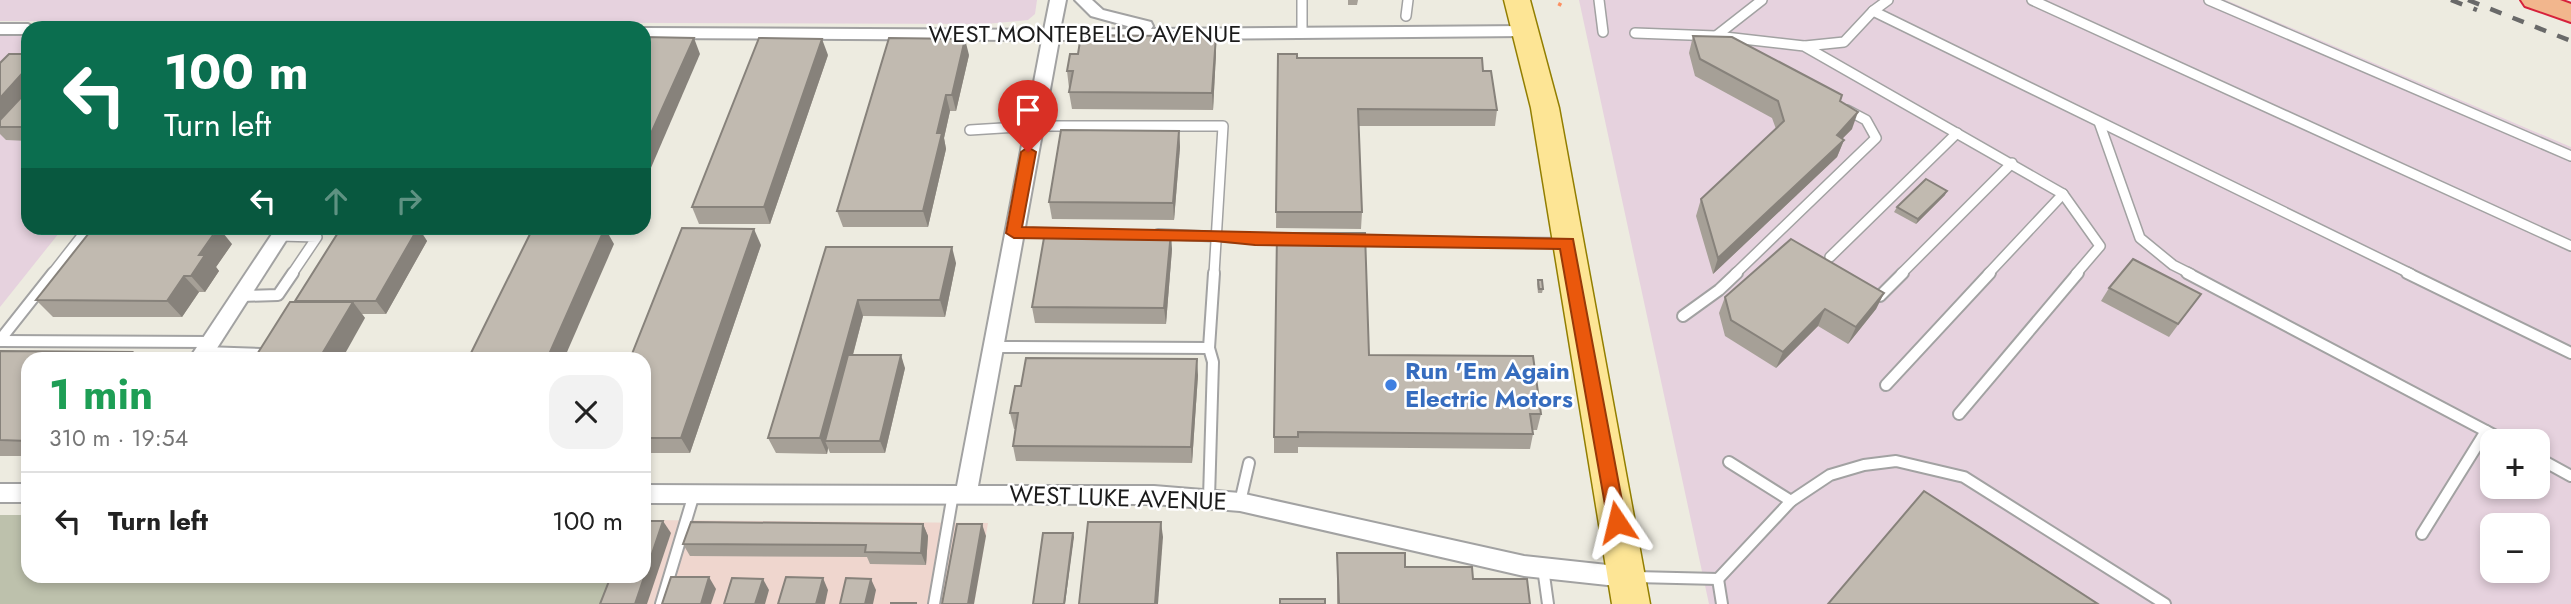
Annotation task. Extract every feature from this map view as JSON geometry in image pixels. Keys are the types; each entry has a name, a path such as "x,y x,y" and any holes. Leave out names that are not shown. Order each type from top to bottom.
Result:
{"highway":[{"path":"2535,0 2571,14"}],"main road":[{"path":"1517,0 1545,108 1629,590"}],"street":[{"path":"960,494 993,347 1058,0"},
{"path":"1083,0 1097,13 1111,18 1184,33"},
{"path":"0,29 21,29"},
{"name":"WEST MONTEBELLO AVENUE","path":"651,33 1527,31"},
{"path":"204,351 280,235"},
{"path":"0,493 21,493"},
{"name":"WEST LUKE AVENUE","path":"651,494 960,494 1209,498 1240,502 1410,542 1543,568 1629,590"}],"lane":[{"path":"1302,0 1302,33"},
{"path":"1406,16 1408,0"},
{"path":"1599,0 1603,32"},
{"path":"1716,36 1762,0"},
{"path":"1635,33 1716,36 1804,46 1843,42 1873,11 1888,0"},
{"path":"2032,0 2571,246"},
{"path":"2209,0 2571,156"},
{"path":"1873,11 2571,354"},
{"path":"1716,36 1739,49"},
{"path":"1804,46 2063,194 2100,246 1959,414"},
{"path":"1683,316 1719,290 1876,138 1866,120 1843,107"},
{"path":"2099,122 2140,238 2173,265 2482,429"},
{"path":"970,130 1033,126 1223,126 1209,348 1213,362 1209,498"},
{"path":"1830,257 1957,133"},
{"path":"1880,296 2012,163"},
{"path":"1886,385 2063,194"},
{"path":"1014,233 1068,233"},
{"path":"1148,234 1307,240"},
{"path":"0,341 83,235"},
{"path":"240,296 278,295 317,237 303,235"},
{"path":"1346,241 1567,243"},
{"path":"0,341 223,352"},
{"path":"993,347 1209,348"},
{"path":"2422,534 2480,441"},
{"path":"1629,590 1718,579 1791,501 1830,475 1864,465 1896,461 1964,477 2165,604"},
{"path":"1729,462 1791,501"},
{"path":"1240,502 1249,463"},
{"path":"2550,465 2571,476"},
{"path":"661,604 694,494"},
{"path":"934,604 960,494"},
{"path":"1543,568 1548,604"},
{"path":"1718,579 1723,604"}],"path":[{"path":"1559,6 1562,0"}],"shaded area":[{"path":"0,0 1037,0 1035,14 1028,20 986,24 0,21"},
{"path":"1579,0 2226,0 2571,147 2571,604 1709,604"},
{"path":"0,36 21,36 21,235 57,235 0,307"},
{"path":"0,515 21,515 21,583 620,583 613,604 0,604"},
{"path":"651,520 988,523 974,604 613,604 636,583 651,583"}],"building":[{"path":"1168,32 1216,36 1212,93 1069,92 1073,71 1067,71 1070,54 1078,54 1081,35 1167,36"},
{"path":"1693,36 1732,37 1842,95 1840,101 1858,112 1837,135 1844,140 1718,258 1701,199 1784,121 1778,101 1700,59"},
{"path":"651,37 694,38 651,133"},
{"path":"759,38 822,39 764,207 692,207"},
{"path":"889,38 965,39 952,95 946,95 937,133 942,133 923,211 837,211"},
{"path":"9,54 21,54 21,75 0,98 0,63"},
{"path":"1278,54 1297,54 1297,58 1482,58 1483,71 1491,71 1497,110 1358,109 1362,212 1276,212"},
{"path":"21,98 21,127 0,127 0,120"},
{"path":"1061,130 1179,131 1173,203 1049,202"},
{"path":"1926,179 1947,191 1918,219 1897,207"},
{"path":"682,228 754,229 681,438 651,438 651,352 633,352"},
{"path":"1045,232 1171,232 1164,308 1032,307"},
{"path":"1277,233 1365,233 1369,355 1533,356 1541,414 1530,414 1533,434 1298,432 1298,437 1274,437"},
{"path":"87,235 213,235 199,255 205,255 191,276 184,276 167,301 36,300"},
{"path":"337,235 414,235 376,301 295,301"},
{"path":"530,235 602,235 550,352 471,352"},
{"path":"1791,239 1884,293 1856,327 1825,309 1783,352 1731,320 1725,297"},
{"path":"826,247 952,247 940,300 858,300 820,438 768,438"},
{"path":"2133,259 2201,294 2178,324 2109,288"},
{"path":"1538,280 1542,280 1543,289 1539,289"},
{"path":"290,302 353,302 323,352 258,352"},
{"path":"0,351 132,352 21,352 21,441 0,440"},
{"path":"848,355 901,355 880,441 825,441"},
{"path":"1026,358 1197,359 1191,447 1013,446 1018,413 1010,413 1015,386 1021,386"},
{"path":"1924,491 2098,604 1828,604"},
{"path":"651,521 663,521 651,557"},
{"path":"691,522 923,524 921,553 865,552 866,545 683,544"},
{"path":"1088,522 1161,522 1155,604 1079,604"},
{"path":"957,524 982,524 968,604 942,604"},
{"path":"1043,533 1073,533 1064,604 1033,604"},
{"path":"1337,553 1405,553 1405,567 1472,567 1473,579 1527,579 1530,604 1339,604"},
{"path":"671,577 709,577 701,604 662,604"},
{"path":"786,577 823,578 816,604 778,604"},
{"path":"732,578 763,579 755,604 724,604"},
{"path":"846,578 871,579 865,604 840,604"},
{"path":"608,583 642,583 635,604 600,604"},
{"path":"1280,599 1325,599 1325,604 1280,604"}],"railway":[{"path":"2451,0 2477,10"},
{"path":"2468,0 2571,41"}],"place":[{"name":"Run 'Em Again Electric Motors","path":"1391,385"}],"route":[{"path":"1028,152 1014,233 1215,235 1255,240 1567,243 1617,522"}]}
